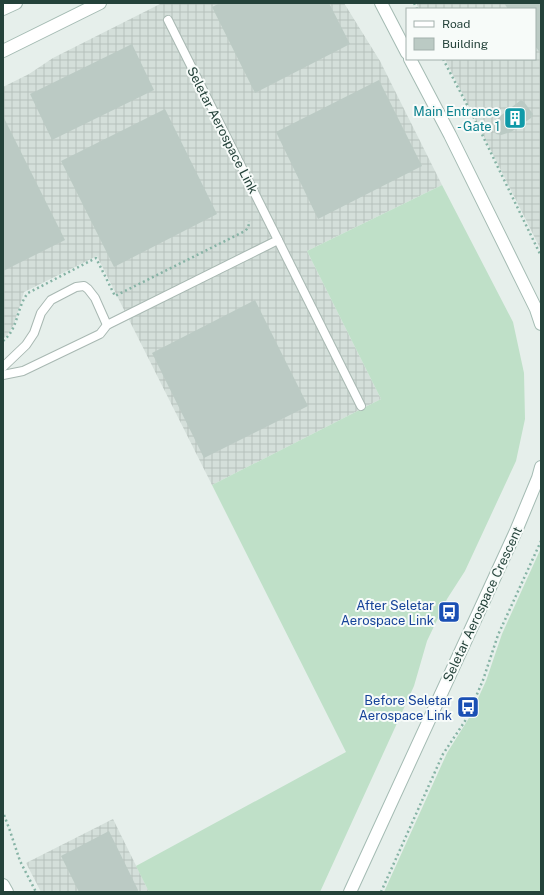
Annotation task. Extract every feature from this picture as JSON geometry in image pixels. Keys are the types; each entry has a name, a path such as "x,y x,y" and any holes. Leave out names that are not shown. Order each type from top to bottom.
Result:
{"street":[{"path":"3,9 16,3"},
{"path":"3,50 100,3"},
{"path":"381,3 406,51"},
{"path":"411,60 466,166 536,309 541,324"},
{"name":"Seletar Aerospace Crescent","path":"350,892 516,531 538,478 541,467"},
{"path":"3,885 7,892"}],"lane":[{"name":"Seletar Aerospace Link","path":"168,20 361,406"},
{"path":"3,375 23,371 100,334 107,325 278,240"},
{"path":"3,367 26,345 34,333 41,313 51,300 76,287 84,286 88,289 95,298 107,325"}],"path":[{"path":"444,60 541,256"},
{"path":"115,296 245,232 249,226 249,221"},
{"path":"381,892 443,754 466,718 483,680 498,635 541,541"},
{"path":"4,815 20,861 36,892"}],"shaded area":[{"path":"162,3 344,3 380,61 442,185 307,251 381,399 212,485 97,256 24,292 14,324 3,339 3,87 29,74 53,58"},
{"path":"416,3 541,3 541,250 446,60 536,60 536,8 418,8"},
{"path":"113,819 149,892 41,892 26,863"}],"green space":[{"path":"442,185 513,322 524,373 525,419 516,461 465,571 447,599 427,641 414,686 320,892 149,892 136,866 346,752 212,485 381,399 307,251"},
{"path":"541,548 541,892 384,892 447,753 469,718 486,681 502,634"}],"building":[{"path":"220,3 329,3 350,44 255,93 212,7"},
{"path":"504,3 541,3 541,54 536,47 536,8 507,8"},
{"path":"132,44 154,90 52,140 30,94"},
{"path":"379,80 422,166 318,219 276,132"},
{"name":"Main Entrance - Gate 1","path":"521,100 533,114 531,118 511,132 501,135 496,134 494,131 494,126 499,117"},
{"path":"165,109 217,214 114,267 61,161"},
{"path":"3,116 65,240 3,271"},
{"path":"255,300 308,406 204,458 152,353"},
{"path":"109,831 139,892 79,892 61,856"}],"place":[{"name":"Main Entrance - Gate 1","path":"515,118"},
{"name":"After Seletar Aerospace Link","path":"449,612"},
{"name":"Before Seletar Aerospace Link","path":"468,707"}]}
